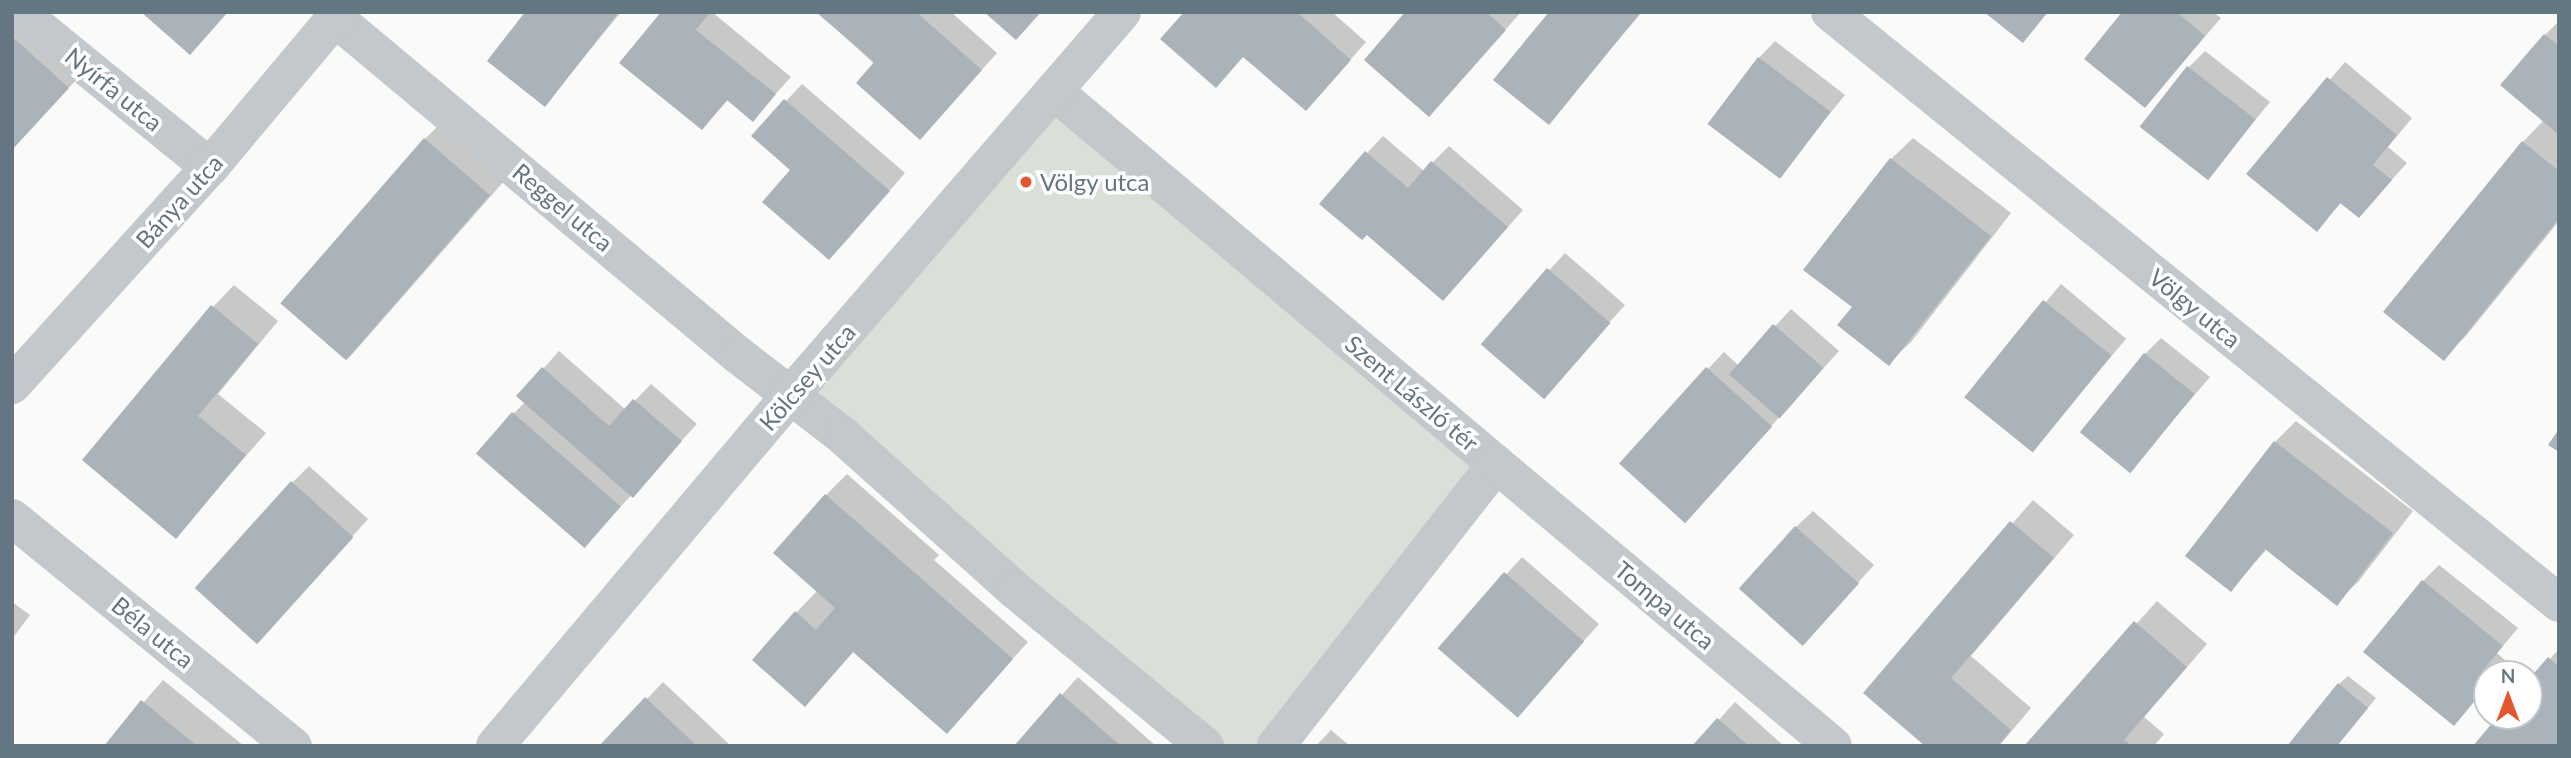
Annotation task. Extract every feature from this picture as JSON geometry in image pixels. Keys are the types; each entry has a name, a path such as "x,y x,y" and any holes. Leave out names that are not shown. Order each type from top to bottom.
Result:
{"street":[{"name":"Nyírfa utca","path":"19,12 210,167"},
{"name":"Kölcsey utca","path":"495,746 789,397 1122,12"},
{"name":"Völgy utca","path":"1830,12 2559,603"},
{"name":"Bánya utca","path":"12,385 210,167 338,15"},
{"name":"Reggel utca","path":"338,15 789,397"},
{"name":"Szent László tér","path":"1055,92 1496,464 1276,746"},
{"path":"789,397 843,436 1015,590 1205,746"},
{"name":"Tompa utca","path":"1496,464 1833,746"},
{"name":"Béla utca","path":"12,518 293,746"}],"shaded area":[{"path":"1055,92 1496,464 1276,746 1205,746 789,397"}],"building":[{"path":"141,12 228,12 190,55"},
{"path":"525,12 619,12 545,107 487,61"},
{"path":"661,12 710,12 696,30 776,94 753,122 727,100 702,130 619,63"},
{"path":"816,12 916,12 982,70 920,140 856,83 874,62"},
{"path":"984,12 1041,12 1016,40"},
{"path":"1184,12 1297,12 1351,60 1306,111 1243,57 1216,88 1160,39"},
{"path":"1405,12 1486,12 1506,30 1429,117 1364,60"},
{"path":"1549,12 1641,12 1549,125 1493,80"},
{"path":"1984,12 2048,12 2023,43"},
{"path":"2122,12 2177,12 2205,36 2145,108 2084,59"},
{"path":"2544,34 2559,46 2559,135 2500,85"},
{"path":"15,39 69,88 12,150 12,41"},
{"path":"1758,57 1831,112 1780,179 1707,124"},
{"path":"2187,66 2256,120 2208,180 2140,127"},
{"path":"2327,77 2397,135 2373,165 2392,180 2359,218 2340,203 2317,232 2246,174"},
{"path":"784,99 890,191 829,260 762,202 790,170 751,136"},
{"path":"424,138 490,195 346,360 280,303"},
{"path":"2522,141 2559,171 2559,218 2444,361 2383,312"},
{"path":"1365,151 1408,188 1431,161 1508,227 1443,301 1367,235 1362,240 1319,204"},
{"path":"1890,158 1991,236 1889,366 1837,325 1852,307 1803,270"},
{"path":"1547,268 1610,323 1544,399 1481,344"},
{"path":"2043,300 2111,355 2033,453 1964,397"},
{"path":"211,305 258,344 198,416 246,455 176,539 82,460"},
{"path":"1773,324 1824,368 1780,419 1729,375"},
{"path":"2144,353 2195,394 2130,473 2080,432"},
{"path":"542,367 609,426 633,399 682,441 633,498 516,396"},
{"path":"1706,367 1772,427 1685,523 1619,464"},
{"path":"512,412 621,506 585,548 476,454"},
{"path":"2559,429 2559,452 2548,445"},
{"path":"2274,441 2393,533 2337,606 2265,549 2231,592 2185,556"},
{"path":"291,481 353,537 257,644 195,588"},
{"path":"825,494 1013,659 947,734 853,652 805,707 752,660 795,611 816,630 835,608 773,553"},
{"path":"2010,521 2054,558 1951,678 2011,730 1998,746 1925,746 1863,693"},
{"path":"1795,526 1859,584 1803,646 1739,588"},
{"path":"1504,572 1584,642 1518,718 1438,648"},
{"path":"2422,580 2503,646 2491,660 2473,660 2473,703 2454,726 2363,652"},
{"path":"2134,621 2187,667 2124,740 2132,746 2024,746"},
{"path":"2548,657 2559,667 2559,746 2473,746 2486,730 2543,730 2543,663"},
{"path":"2338,683 2368,708 2337,746 2287,746"},
{"path":"1060,693 1121,746 1014,746"},
{"path":"645,697 697,746 599,746"},
{"path":"141,700 197,746 104,746"},
{"path":"1717,718 1749,746 1692,746"}],"place":[{"name":"Völgy utca","path":"1026,182"}]}
